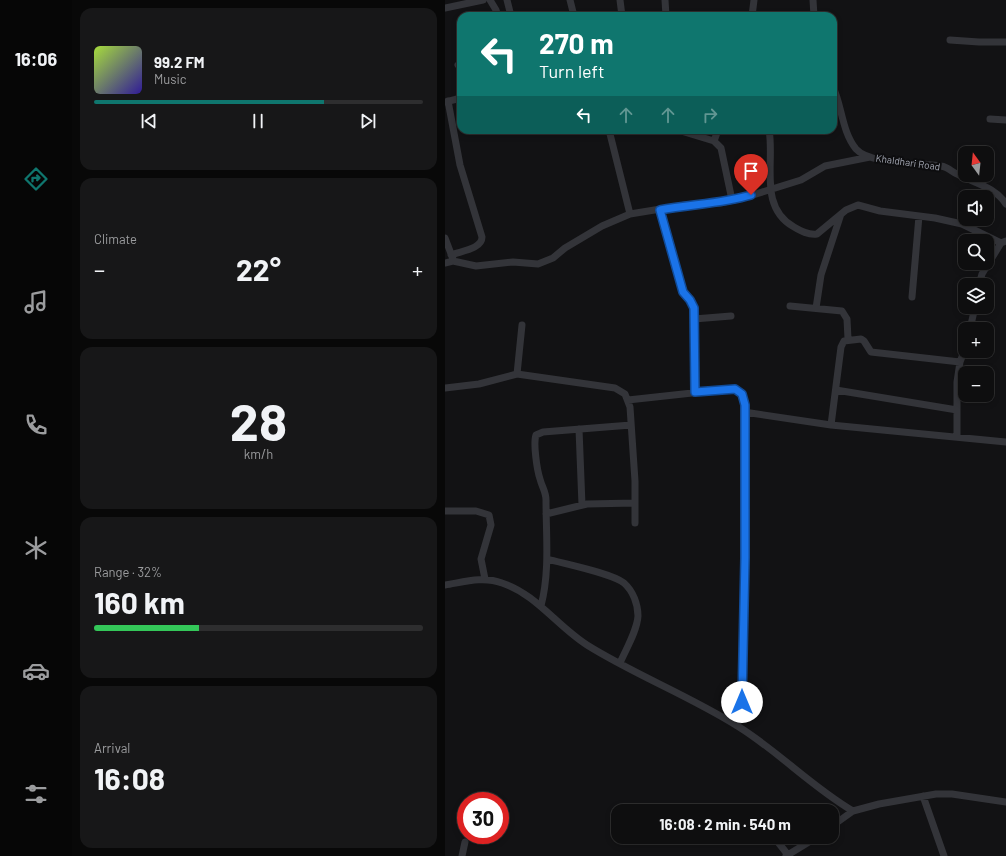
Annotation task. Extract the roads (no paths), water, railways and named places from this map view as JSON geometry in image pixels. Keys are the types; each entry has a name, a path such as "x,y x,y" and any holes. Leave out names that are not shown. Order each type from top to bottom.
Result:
{"street":[{"path":"445,8 483,0"},
{"path":"490,0 497,12"},
{"path":"507,0 510,12"},
{"path":"570,0 573,12"},
{"path":"620,0 622,12"},
{"path":"665,0 666,12"},
{"path":"752,12 754,0"},
{"path":"813,0 814,12"},
{"path":"950,40 1006,42"},
{"path":"445,263 478,245 482,241 460,165 447,102 457,99"},
{"path":"837,99 851,143 858,151 870,157"},
{"path":"990,119 1006,120"},
{"path":"610,134 630,214"},
{"path":"691,134 714,141 721,148 732,200"},
{"path":"714,141 717,134"},
{"path":"769,134 771,148 770,190 778,213 789,224 803,232 817,234 841,214 851,207 858,205 880,211 962,224 1003,242 981,278"},
{"path":"452,258 476,266 513,262 538,264 553,258 565,248 602,226 630,214 732,200 801,180 825,166 870,157"},
{"name":"Khaldhari Road","path":"870,157 946,167 955,173 988,187 1005,200"},
{"path":"660,210 681,287 683,292 693,304 695,319 695,392"},
{"path":"816,308 821,274 841,214"},
{"path":"912,297 919,216"},
{"path":"445,238 452,258"},
{"path":"790,306 836,310 845,314 848,324 848,339"},
{"path":"695,319 731,316"},
{"path":"517,374 522,325"},
{"path":"831,425 841,347 844,341 848,339 864,341 871,352 960,362"},
{"path":"957,437 957,382 962,358"},
{"path":"445,388 479,384 517,374 615,388 622,391 629,400 635,523"},
{"path":"629,400 735,389 742,394 744,412 745,558 742,702 737,726"},
{"path":"836,390 957,410"},
{"path":"744,412 831,425 1006,442"},
{"path":"541,606 547,577 546,492 540,478 535,438 539,433 543,432 631,425"},
{"path":"579,429 581,506"},
{"path":"546,514 581,506 604,503 635,502"},
{"path":"445,511 476,511 489,515 491,525 481,558 485,579"},
{"path":"547,559 623,582 630,589 635,599 638,616 620,663"},
{"path":"445,585 485,579 494,580 511,586 541,606 577,637 620,663 737,726 813,784 853,811"},
{"path":"839,821 853,811 923,796 952,794 1006,802"},
{"path":"923,796 944,856"},
{"path":"462,856 465,844"},
{"path":"779,844 787,855 805,844"}]}
